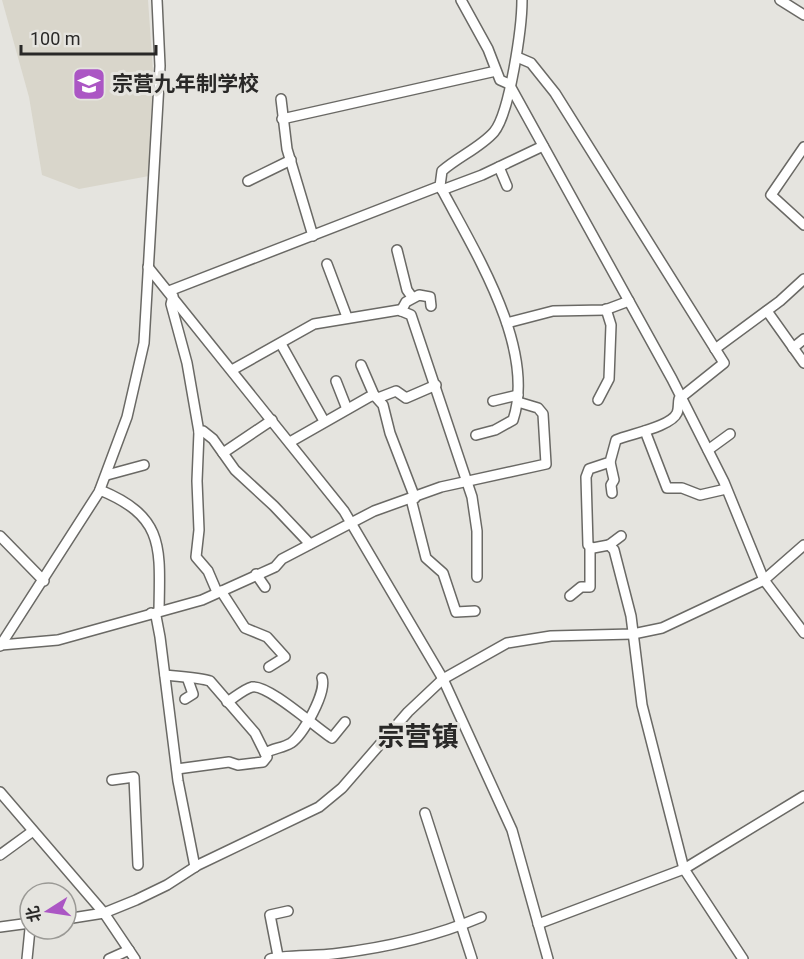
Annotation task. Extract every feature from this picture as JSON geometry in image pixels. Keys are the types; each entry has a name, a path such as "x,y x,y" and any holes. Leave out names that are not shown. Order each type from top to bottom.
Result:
{"street":[{"path":"0,646 44,581 100,490 127,417 144,343 160,66 157,0"},
{"path":"460,0 488,49 500,80 509,84 681,397 726,489 764,580 804,633"},
{"path":"476,435 506,425 513,420 519,383 507,323 486,270 441,188 442,171 495,131 502,114 517,57 522,0"},
{"path":"780,0 804,15"},
{"path":"517,57 531,63 550,87 724,363 679,399 676,415 645,431 616,440 610,462 614,480 611,485 612,493"},
{"path":"282,119 495,71"},
{"path":"281,99 282,119 291,160 313,236"},
{"path":"171,294 313,236 499,167 543,146"},
{"path":"804,147 771,195 804,225"},
{"path":"248,181 291,160"},
{"path":"499,167 507,186"},
{"path":"397,250 412,297"},
{"path":"327,264 347,318"},
{"path":"148,267 290,442 351,523 443,679 512,830 548,959"},
{"path":"715,349 804,279"},
{"path":"171,294 171,303 187,363 200,432 197,481 200,530 196,557 208,571 219,592 245,628 267,637 285,657 269,667"},
{"path":"401,311 412,297 427,295 431,306"},
{"path":"507,323 553,311 606,309 629,301"},
{"path":"598,400 609,380 611,325 606,309"},
{"path":"767,310 804,363"},
{"path":"232,370 281,344 286,337 314,324 401,311 411,315 468,480 477,531 477,577"},
{"path":"793,348 804,339"},
{"path":"281,344 324,421"},
{"path":"361,365 374,395 383,405 390,433 413,498 426,558 443,573 456,612 475,611"},
{"path":"336,381 347,409"},
{"path":"374,395 378,398 396,391 406,398 436,385"},
{"path":"290,442 374,395"},
{"path":"0,646 58,640 202,600 275,567 282,559 374,511 441,487 546,464 543,414 538,408 518,399 493,400"},
{"path":"223,453 272,420"},
{"path":"200,432 203,431 213,438 235,471 274,506 310,544"},
{"path":"645,431 667,488 682,488 699,495 726,489"},
{"path":"708,450 730,435"},
{"path":"570,596 581,586 590,586 587,472 589,469 610,462"},
{"path":"107,475 144,465"},
{"path":"100,490 135,507 149,523 157,547 155,612 177,769 195,867"},
{"path":"0,536 44,581"},
{"path":"590,547 609,545 621,536"},
{"path":"609,545 616,559 631,616 642,705 684,869 743,959"},
{"path":"78,917 104,913 167,885 195,867 319,807 342,788 408,712 443,679 507,643 551,636 633,634 662,628 764,580 804,545"},
{"path":"256,574 265,587"},
{"path":"165,675 188,680 202,678 210,681 255,733 265,753 266,762 238,765 229,762 177,769"},
{"path":"265,753 288,745 305,729 319,701 323,687 322,678"},
{"path":"185,699 193,694 188,680"},
{"path":"227,702 249,688 257,687 288,703 307,722 332,738 345,722"},
{"path":"112,780 134,777 138,865"},
{"path":"0,792 104,913 135,959"},
{"path":"538,924 684,869 804,796"},
{"path":"425,813 472,959"},
{"path":"0,855 33,831"},
{"path":"288,911 270,915 274,957 334,954 411,940 461,926 481,917"},
{"path":"0,927 18,925"},
{"path":"27,959 29,941"},
{"path":"109,959 129,950"}],"shaded area":[{"name":"宗营九年制学校","path":"2,0 148,0 153,71 149,176 79,189 42,175 29,97"}],"place":[{"name":"宗营九年制学校","path":"89,84"}],"district":[{"name":"宗营镇","path":"418,737"}]}
